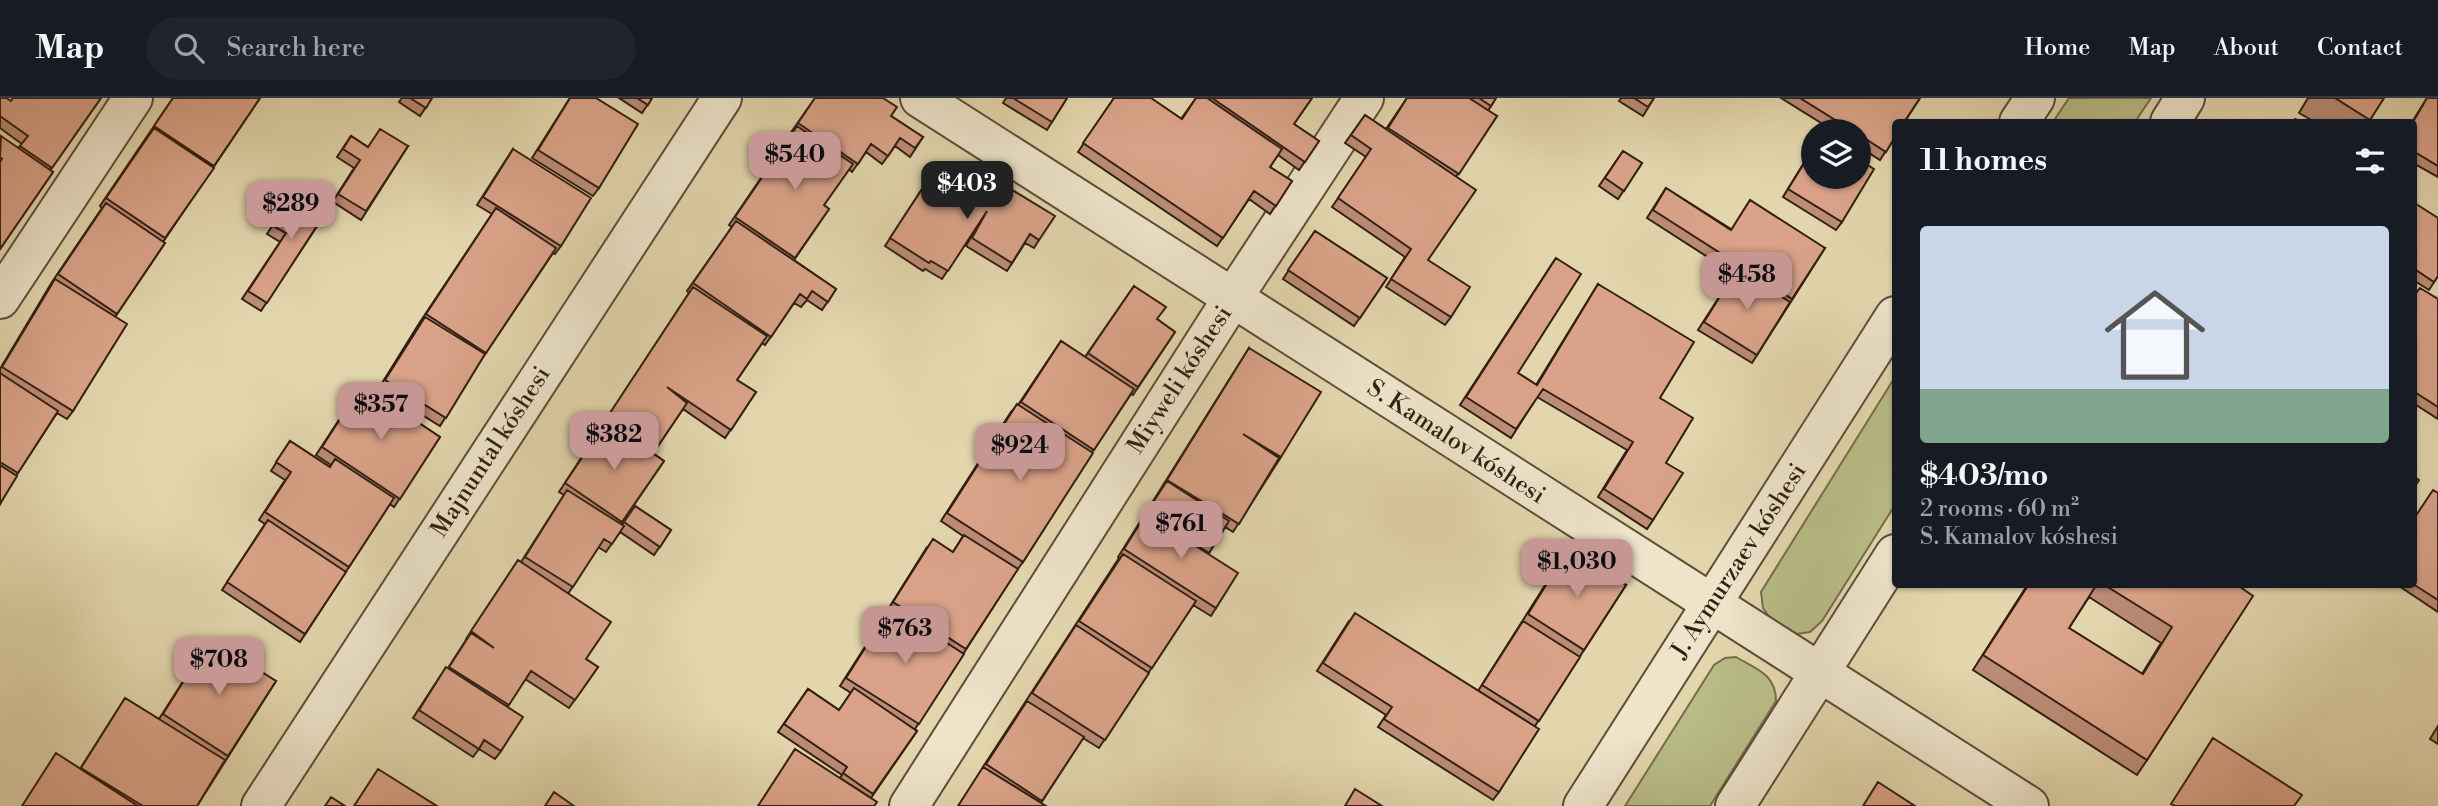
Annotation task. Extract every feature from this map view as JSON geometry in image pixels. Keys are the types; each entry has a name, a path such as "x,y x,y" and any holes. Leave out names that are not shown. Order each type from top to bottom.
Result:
{"street":[{"path":"0,299 132,98"},
{"name":"Majnuntal kóshesi","path":"261,806 722,98"},
{"name":"S. Kamalov kóshesi","path":"920,98 2029,806"},
{"name":"Miyweli kóshesi","path":"908,806 1232,299 1364,98"},
{"path":"2021,119 2035,98"},
{"path":"2172,119 2185,98"},
{"name":"J. Aymurzaev kóshesi","path":"1583,806 1892,321"},
{"path":"1735,806 1892,559"}],"green space":[{"path":"2069,98 2151,98 2137,119 2055,119"},
{"path":"1892,382 1892,510 1822,621 1810,632 1797,634 1770,618 1763,608 1761,592"},
{"path":"1736,657 1769,678 1776,701 1710,806 1625,806 1714,665 1725,658"}],"building":[{"path":"0,98 11,101 13,98 101,98 52,168 20,146 28,136 0,116"},
{"path":"173,98 260,98 214,166 154,126"},
{"path":"410,98 432,98 426,108"},
{"path":"570,98 596,98 638,124 599,188 538,150"},
{"path":"637,98 652,98 648,105"},
{"path":"815,98 883,98 897,107 891,116 923,137 915,148 900,138 888,156 871,144 858,164 798,123"},
{"path":"1013,98 1067,98 1052,122"},
{"path":"1114,98 1151,98 1182,119 1196,98 1207,98 1282,149 1270,167 1292,181 1276,206 1254,191 1223,238 1083,143"},
{"path":"1212,98 1312,98 1294,124 1319,141 1305,162"},
{"path":"1407,98 1469,98 1497,116 1459,174 1388,128"},
{"path":"1479,98 1496,98 1491,106"},
{"path":"1634,98 1654,98 1648,107"},
{"path":"1800,98 1920,98 1906,119 1892,119 1892,142 1886,152 1871,142 1871,119 1834,119"},
{"path":"2335,98 2384,98 2368,119"},
{"path":"2427,98 2438,98 2438,166 2417,153 2417,119 2415,119"},
{"path":"1365,115 1476,190 1428,260 1470,287 1451,317 1391,279 1411,249 1338,198 1371,149 1351,135"},
{"path":"797,126 853,164 824,205 829,209 795,258 735,217"},
{"path":"154,128 214,168 165,238 106,198"},
{"path":"380,129 408,146 366,211 338,194 360,160 343,149 351,136 368,147"},
{"path":"1,136 53,172 0,249 2,159"},
{"path":"513,149 591,198 561,246 483,197"},
{"path":"1623,151 1642,163 1624,191 1605,178"},
{"path":"937,166 994,202 1004,185 1055,216 1039,240 1030,234 1012,263 972,238 987,211 948,271 931,261 929,263 890,238"},
{"path":"1801,168 1801,189 1862,189 1842,222 1788,189"},
{"path":"315,184 335,198 267,303 248,291 286,233 273,226 285,207 295,214"},
{"path":"1666,188 1731,230 1750,200 1825,248 1792,299 1653,210"},
{"path":"106,203 165,243 117,314 58,274"},
{"path":"2417,205 2438,218 2438,276 2434,282 2417,271"},
{"path":"496,208 556,248 486,353 426,314"},
{"path":"736,221 836,289 828,302 812,291 807,299 800,294 771,337 693,283"},
{"path":"1315,231 1387,278 1360,318 1288,270"},
{"path":"1556,258 1581,274 1518,373 1537,385 1598,284 1694,342 1660,398 1693,418 1666,463 1683,473 1653,520 1604,489 1633,442 1543,389 1516,429 1466,397"},
{"path":"1737,269 1790,302 1757,355 1704,322"},
{"path":"55,279 127,324 73,411 2,367"},
{"path":"1134,286 1166,307 1157,319 1175,332 1138,387 1088,353"},
{"path":"693,287 767,336 737,380 756,392 731,430 667,387 687,403 654,452 606,419"},
{"path":"2420,288 2438,299 2438,407 2417,394 2417,292"},
{"path":"425,317 485,354 446,418 385,380"},
{"path":"1061,341 1134,389 1094,450 1021,402"},
{"path":"1249,348 1321,392 1281,457 1243,434 1279,458 1239,524 1167,480"},
{"path":"0,373 58,411 18,473 0,462"},
{"path":"362,385 440,437 400,499 322,447"},
{"path":"1017,404 1093,453 1023,562 947,513"},
{"path":"606,422 664,461 622,522 565,483"},
{"path":"290,441 330,467 335,459 394,498 349,567 265,512 291,472 276,462"},
{"path":"0,465 17,476 0,504"},
{"path":"1167,481 1229,521 1209,553 1146,513"},
{"path":"567,490 624,526 612,544 604,539 573,587 525,557"},
{"path":"2433,490 2438,493 2438,600 2417,587 2417,514"},
{"path":"635,506 671,530 660,547 624,522"},
{"path":"1146,514 1238,573 1216,608 1124,549"},
{"path":"268,520 346,572 305,634 227,582"},
{"path":"964,535 1018,569 966,649 893,602 933,539 953,552"},
{"path":"1569,548 1626,585 1584,650 1528,614"},
{"path":"1123,554 1196,601 1152,668 1079,621"},
{"path":"518,560 611,622 586,659 598,667 575,700 531,671 509,705 449,667 471,633 494,648 471,631"},
{"path":"2026,588 2094,588 2069,628 2143,674 2172,627 2109,588 2242,588 2253,596 2147,760 1983,655"},
{"path":"891,607 964,654 919,724 846,678"},
{"path":"1355,613 1539,729 1499,792 1384,719 1392,707 1323,663"},
{"path":"1523,621 1580,657 1539,721 1482,685"},
{"path":"1076,625 1149,673 1105,740 1032,693"},
{"path":"210,639 276,681 228,756 163,714"},
{"path":"446,667 523,717 501,751 484,740 479,749 419,710"},
{"path":"854,688 917,731 873,794 843,773 847,767 784,724 808,689 839,710"},
{"path":"125,698 225,760 197,806 143,806 81,768"},
{"path":"1027,701 1084,737 1042,801 986,764"},
{"path":"2213,738 2302,795 2294,806 2171,804"},
{"path":"795,749 877,802 874,806 758,806"},
{"path":"56,753 138,806 22,806"},
{"path":"983,767 1046,806 958,806"},
{"path":"378,769 437,806 354,806"},
{"path":"1878,782 1915,806 1863,806"},
{"path":"1355,789 1382,806 1345,806"},
{"path":"554,792 574,806 545,806"},
{"path":"331,797 345,806 325,806"}]}
